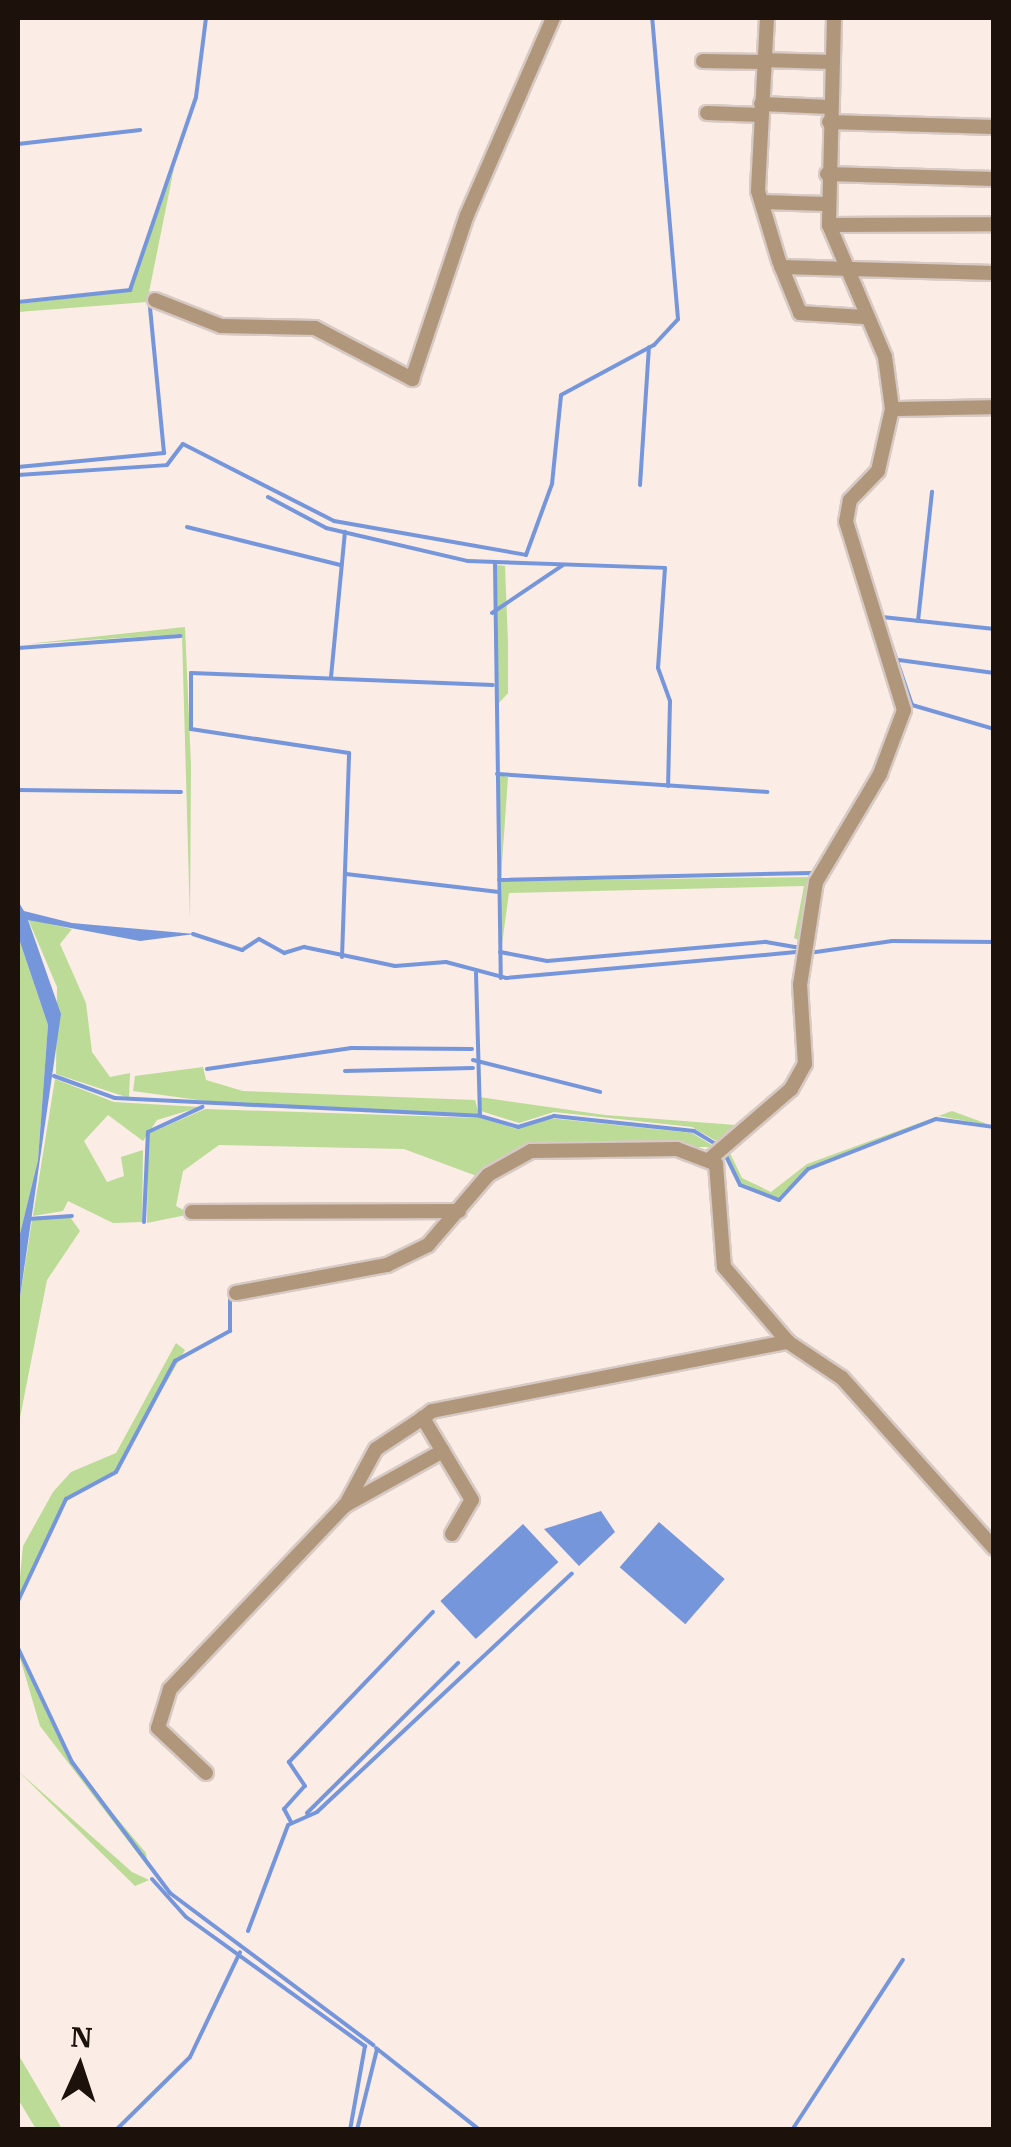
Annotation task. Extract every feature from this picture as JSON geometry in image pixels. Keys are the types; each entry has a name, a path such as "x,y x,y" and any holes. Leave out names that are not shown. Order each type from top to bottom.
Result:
{"street":[{"path":"156,300 221,326 315,328 412,379 467,214 553,18"},
{"path":"767,18 762,61 762,202 781,268 800,313 864,317"},
{"path":"711,1158 800,1076 809,1051 806,952 821,865 880,774 904,710 846,522 850,500 878,471 892,409 885,357 840,269 829,225 826,204 834,18"},
{"path":"703,61 832,62"},
{"path":"707,112 761,109 994,127"},
{"path":"827,174 994,178"},
{"path":"762,202 826,204"},
{"path":"829,225 994,224"},
{"path":"781,268 994,273"},
{"path":"892,409 994,407"},
{"path":"236,1293 387,1265 428,1245 497,1167 530,1150 677,1149 711,1158"},
{"path":"711,1158 724,1266 788,1342 842,1378 994,1548"},
{"path":"192,1212 459,1211"},
{"path":"206,1773 158,1728 158,1708 344,1506 376,1449 423,1418 788,1342"},
{"path":"423,1418 472,1500 452,1534"},
{"path":"344,1506 444,1451"}],"green space":[{"path":"174,168 147,302 18,312 18,304 131,291"},
{"path":"497,565 505,566 508,643 508,693 498,704"},
{"path":"185,627 191,765 190,921 182,634 27,644"},
{"path":"499,775 508,777 501,878 500,817"},
{"path":"812,877 801,941 794,938 804,886 509,893 501,951 502,881"},
{"path":"28,919 72,929 60,944 86,1003 92,1052 110,1077 130,1073 129,1098 56,1074 57,987"},
{"path":"18,936 48,1025 38,1160 18,1242"},
{"path":"203,1067 206,1080 243,1091 475,1100 479,1114 249,1107 133,1091 135,1076"},
{"path":"55,1079 114,1102 200,1107 157,1120 143,1141 108,1115 84,1141 107,1182 124,1176 121,1157 143,1150 142,1222 113,1223 68,1201 63,1211 33,1216"},
{"path":"479,1097 605,1115 736,1125 718,1142 692,1127 554,1112 519,1123 481,1111"},
{"path":"205,1109 480,1118 517,1129 549,1118 692,1133 715,1147 553,1147 482,1178 404,1149 219,1145 183,1171 176,1206 191,1214 147,1223 148,1134"},
{"path":"952,1111 993,1126 939,1116 807,1169 778,1198 741,1184 722,1149 734,1135 769,1115 729,1151 742,1178 771,1192 807,1164"},
{"path":"70,1217 80,1231 47,1280 18,1428 18,1311 32,1220"},
{"path":"176,1343 185,1350 115,1471 65,1498 18,1598 23,1546 53,1492 71,1472 116,1453"},
{"path":"18,1651 71,1763 146,1853 148,1867 40,1726"},
{"path":"18,1771 132,1872 149,1880 135,1886"},
{"path":"18,2054 62,2129 36,2129 18,2099"}],"water":[{"path":"18,901 24,911 72,923 195,934 140,941 28,920 61,1014 18,1311 18,1242 38,1160 48,1025 18,936"},
{"path":"601,1511 615,1532 579,1566 544,1529"},
{"path":"659,1522 725,1579 685,1624 620,1567"},
{"path":"523,1524 558,1562 476,1639 440,1601"}],"waterway":[{"path":"18,302 130,290 196,97 206,18"},
{"path":"18,475 167,465 183,444 334,521 526,555 552,484 561,395 654,345 678,319 652,18"},
{"path":"18,144 140,130"},
{"path":"18,467 164,453 149,298"},
{"path":"640,485 649,347"},
{"path":"918,621 932,492"},
{"path":"268,497 326,528 468,561 665,568 658,668 670,701 668,786"},
{"path":"187,527 341,565"},
{"path":"331,677 345,532"},
{"path":"495,564 501,978"},
{"path":"492,613 563,565"},
{"path":"882,617 994,629"},
{"path":"885,626 912,705 994,729"},
{"path":"18,648 181,636"},
{"path":"899,660 994,673"},
{"path":"342,957 349,753 191,729 191,673 493,685"},
{"path":"497,774 767,792"},
{"path":"18,790 181,792"},
{"path":"499,880 811,873"},
{"path":"346,874 499,892"},
{"path":"193,934 242,950 259,939 284,953 304,947 395,966 446,962 506,978 799,952"},
{"path":"809,953 892,941 994,942"},
{"path":"500,952 547,961 766,942 800,948"},
{"path":"476,973 480,1116"},
{"path":"207,1069 351,1048 472,1049"},
{"path":"473,1060 600,1092"},
{"path":"345,1071 473,1068"},
{"path":"54,1076 115,1098 480,1116 518,1127 554,1116 694,1131 716,1144"},
{"path":"144,1222 148,1132 202,1107"},
{"path":"725,1154 740,1185 779,1200 808,1169 936,1119 994,1127"},
{"path":"28,1219 72,1216"},
{"path":"18,1601 66,1499 116,1472 175,1361 230,1331 230,1297"},
{"path":"248,1931 288,1825 317,1812 572,1573"},
{"path":"291,1822 284,1809 305,1786 289,1762 433,1612"},
{"path":"18,1648 72,1762 170,1893 373,2045"},
{"path":"307,1813 458,1663"},
{"path":"152,1879 186,1917 365,2046 350,2130"},
{"path":"116,2130 190,2057 240,1952"},
{"path":"792,2130 903,1960"},
{"path":"376,2048 480,2130"},
{"path":"357,2130 377,2049"}]}
